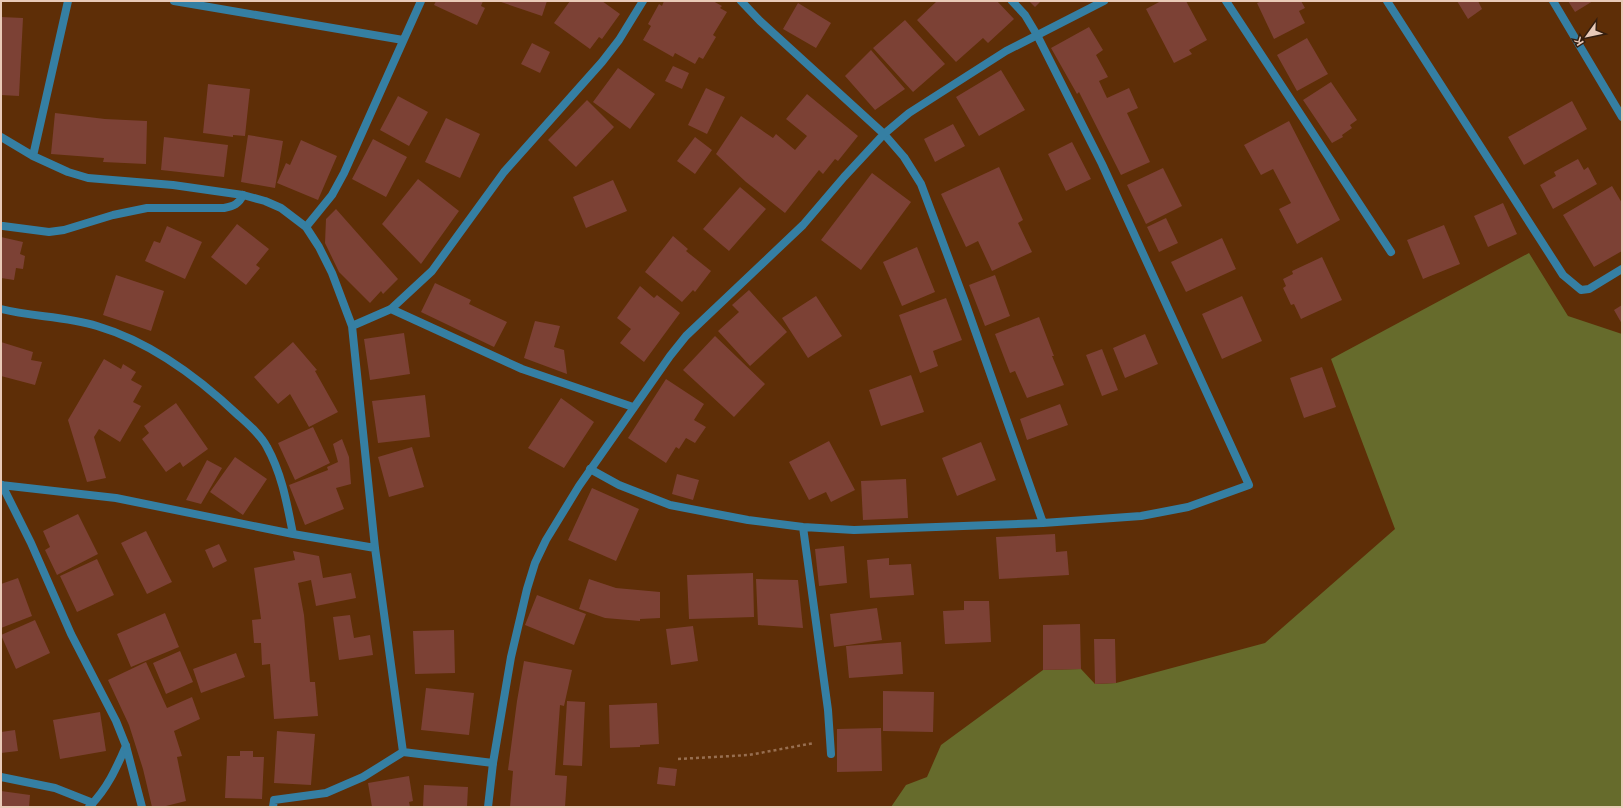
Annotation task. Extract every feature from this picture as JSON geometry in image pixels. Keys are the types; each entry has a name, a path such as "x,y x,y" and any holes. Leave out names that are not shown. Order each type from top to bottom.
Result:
{"street":[{"path":"33,156 68,1"},
{"path":"174,1 403,40"},
{"path":"306,227 328,200 344,173 421,1"},
{"path":"352,326 391,310 432,271 504,172 602,62 619,40 643,1"},
{"path":"741,1 760,21 884,134 904,157 921,184 965,302 1043,523"},
{"path":"590,469 619,485 670,505 740,518 802,527 854,530 1043,523 1115,518 1167,512 1188,507 1249,485 1102,164 1037,35 1025,15 1012,1"},
{"path":"488,807 493,763 511,657 529,582 546,540 590,469 633,407 686,336 803,225 844,176 884,134 909,112 952,84 1037,35 1104,1"},
{"path":"1226,1 1391,252"},
{"path":"1387,1 1563,276 1581,290 1589,289 1622,269"},
{"path":"1553,1 1622,118"},
{"path":"1,137 33,156 68,172 88,178 173,185 243,195 265,201 282,208 306,227 319,247 332,273 352,326 375,548 403,752"},
{"path":"3,226 49,232 64,230 112,215 147,208 224,208 233,206 240,202 243,195"},
{"path":"1,309 95,325 117,333 163,356 220,398 255,430 267,446 286,498 293,534"},
{"path":"391,310 522,369 633,407"},
{"path":"2,485 116,498 293,534 375,548"},
{"path":"2,485 31,543 71,634 116,720 126,746 142,807"},
{"path":"802,527 822,655 831,754"},
{"path":"1,777 55,788 91,805 101,795 113,777 126,746"},
{"path":"270,807 273,807 274,800 326,793 344,786 403,752 493,763"}],"path":[{"path":"678,759 749,755 830,740"}],"green space":[{"path":"1529,253 1568,316 1622,334 1622,807 891,807 906,785 927,777 941,745 1043,670 1081,669 1095,684 1116,683 1265,643 1395,529 1331,359"}],"building":[{"path":"436,1 483,1 481,6 485,8 477,25 434,5"},
{"path":"498,1 547,1 542,16"},
{"path":"570,1 602,1 620,14 602,39 599,37 590,49 554,23"},
{"path":"664,1 713,1 722,6 720,8 727,12 713,35 716,37 703,59 699,57 695,64 675,53 673,57 643,40 651,26 648,24 659,4 662,6"},
{"path":"937,1 997,1 1014,19 988,43 983,38 956,62 917,20"},
{"path":"1029,1 1041,1 1035,7"},
{"path":"1161,1 1186,1 1207,40 1189,50 1192,54 1174,63 1146,9"},
{"path":"1262,1 1301,1 1305,8 1299,11 1305,23 1274,39 1257,3"},
{"path":"1457,1 1478,1 1482,9 1468,19"},
{"path":"1568,1 1593,1 1575,12"},
{"path":"798,3 831,23 816,48 783,29"},
{"path":"1,17 23,18 19,96 1,95"},
{"path":"905,20 945,64 913,92 873,48"},
{"path":"1089,27 1103,50 1096,55 1108,77 1099,81 1107,98 1129,88 1138,108 1127,113 1150,162 1121,175 1079,92 1077,94 1051,48"},
{"path":"1307,38 1328,74 1297,91 1277,55"},
{"path":"532,43 550,52 540,73 521,64"},
{"path":"871,50 905,89 875,110 845,76"},
{"path":"673,66 689,73 682,89 665,81"},
{"path":"618,68 655,94 630,129 593,102"},
{"path":"1001,70 1025,110 979,136 956,97"},
{"path":"1331,82 1357,120 1350,125 1352,128 1342,135 1343,137 1332,143 1303,100"},
{"path":"208,84 250,89 245,136 233,135 233,137 203,133"},
{"path":"706,88 725,97 707,134 688,125"},
{"path":"807,94 858,136 838,161 835,159 823,174 819,170 785,213 746,182 716,154 741,116 773,138 776,134 795,150 807,136 786,119"},
{"path":"398,96 428,112 409,146 380,130"},
{"path":"587,100 614,127 576,167 548,140"},
{"path":"1572,101 1587,129 1524,165 1508,137"},
{"path":"55,113 105,119 147,121 146,164 103,162 104,158 51,154"},
{"path":"446,118 480,134 460,178 425,162"},
{"path":"1289,121 1340,220 1297,244 1279,209 1291,203 1273,169 1261,175 1244,145"},
{"path":"953,124 965,146 935,162 924,139"},
{"path":"248,135 283,141 275,188 241,182"},
{"path":"164,137 228,145 224,177 161,170"},
{"path":"695,137 712,150 695,174 677,161"},
{"path":"373,139 407,157 386,197 352,179"},
{"path":"301,140 337,156 318,200 277,183 286,163 290,165"},
{"path":"1072,142 1091,179 1066,191 1048,154"},
{"path":"1578,159 1584,170 1588,167 1597,184 1553,209 1540,185 1556,176 1554,172"},
{"path":"999,167 1023,220 1018,223 1032,252 992,271 978,241 966,247 941,194"},
{"path":"1163,168 1182,206 1146,224 1127,185"},
{"path":"872,173 911,202 861,270 821,240"},
{"path":"418,179 459,211 421,264 382,224"},
{"path":"613,180 627,211 586,228 573,197"},
{"path":"1612,186 1622,203 1622,251 1594,267 1563,215"},
{"path":"740,187 766,209 729,251 703,229"},
{"path":"1503,203 1517,234 1488,247 1474,216"},
{"path":"336,209 398,279 383,294 381,291 370,303 339,272 325,243 326,219"},
{"path":"1166,218 1178,243 1159,252 1147,227"},
{"path":"237,224 269,249 256,265 260,268 246,285 211,257"},
{"path":"1444,225 1460,264 1423,279 1407,240"},
{"path":"167,226 202,242 185,279 145,261 154,241 160,243"},
{"path":"673,236 688,249 686,251 711,271 695,292 693,290 682,302 645,272"},
{"path":"1,237 23,242 20,254 25,256 23,269 16,268 14,280 1,278"},
{"path":"1222,238 1236,269 1186,292 1171,262"},
{"path":"917,247 935,292 902,306 883,262"},
{"path":"1322,257 1342,300 1301,319 1294,304 1291,305 1283,288 1286,286 1283,279 1293,274 1292,271"},
{"path":"116,275 164,291 151,331 103,315"},
{"path":"995,275 1010,316 985,326 969,285"},
{"path":"435,283 471,300 469,304 507,322 494,347 421,312"},
{"path":"640,286 654,298 657,295 680,313 644,362 620,343 631,329 617,318"},
{"path":"749,290 787,332 750,366 718,331 739,312 732,305"},
{"path":"816,296 842,336 808,358 782,318"},
{"path":"1242,296 1262,341 1222,359 1202,314"},
{"path":"946,298 962,340 933,351 938,366 920,373 899,315"},
{"path":"1622,305 1622,324 1614,310"},
{"path":"1039,317 1054,356 1052,356 1064,385 1027,398 1015,371 1010,373 995,334"},
{"path":"535,321 560,326 554,347 564,350 567,374 524,358"},
{"path":"404,333 410,374 370,380 364,339"},
{"path":"1145,334 1158,364 1125,378 1113,348"},
{"path":"715,336 765,384 734,417 683,370"},
{"path":"1,342 33,352 31,360 42,362 35,385 1,376"},
{"path":"293,342 317,370 315,371 338,412 309,427 290,394 278,404 254,377"},
{"path":"1102,349 1118,390 1102,396 1086,355"},
{"path":"104,359 121,369 123,364 136,372 131,380 142,386 133,402 141,406 120,442 99,429 94,437 106,478 87,482 68,420"},
{"path":"1322,367 1336,407 1304,418 1290,378"},
{"path":"911,375 924,412 881,426 869,390"},
{"path":"666,379 704,404 694,420 706,427 695,443 686,438 679,449 676,447 666,463 628,438"},
{"path":"425,395 430,437 378,443 372,401"},
{"path":"561,398 594,422 564,468 528,448"},
{"path":"176,403 208,449 183,467 180,462 166,472 142,439 149,433 144,426"},
{"path":"1060,404 1068,425 1027,440 1020,419"},
{"path":"313,427 330,463 295,480 278,443"},
{"path":"342,439 349,457 351,484 336,488 344,509 305,525 289,485 328,470 327,467 338,462 333,444"},
{"path":"829,441 855,490 831,502 826,492 809,500 789,462"},
{"path":"981,442 996,480 957,496 942,458"},
{"path":"412,447 424,487 389,497 378,457"},
{"path":"235,457 267,479 243,515 210,492"},
{"path":"207,460 222,468 201,504 186,500"},
{"path":"677,474 699,480 693,500 672,494"},
{"path":"906,479 908,518 863,520 861,481"},
{"path":"592,488 639,509 616,561 568,540"},
{"path":"78,514 98,554 57,575 45,550 50,547 43,531"},
{"path":"146,531 172,582 147,594 121,543"},
{"path":"1055,534 1056,552 1067,551 1069,575 999,579 996,537"},
{"path":"219,544 227,561 213,568 205,550"},
{"path":"844,546 847,583 819,586 815,549"},
{"path":"293,551 319,556 323,578 351,573 356,598 316,606 311,580 298,583 304,615 310,682 315,682 318,716 274,719 270,664 262,665 261,643 254,643 252,620 261,619 254,568 295,560"},
{"path":"889,558 889,565 911,564 914,595 870,598 867,560"},
{"path":"97,559 114,595 77,612 60,576"},
{"path":"753,573 754,617 689,619 687,575"},
{"path":"18,578 32,616 1,628 1,584"},
{"path":"589,579 616,588 660,592 660,618 640,619 640,621 605,618 579,609"},
{"path":"756,579 798,580 803,628 758,625"},
{"path":"537,595 586,614 574,645 525,625"},
{"path":"964,601 989,601 991,642 945,644 943,611 964,610"},
{"path":"877,608 882,640 834,647 830,614"},
{"path":"165,613 179,647 131,667 117,634"},
{"path":"350,615 354,638 370,635 373,655 339,660 333,617"},
{"path":"35,620 50,653 16,669 1,635"},
{"path":"1080,624 1081,669 1043,670 1043,625"},
{"path":"693,626 698,661 671,665 666,629"},
{"path":"454,630 455,673 415,674 413,631"},
{"path":"1094,639 1115,639 1116,683 1095,684"},
{"path":"901,642 903,674 849,678 846,646"},
{"path":"180,651 193,682 166,694 153,663"},
{"path":"236,653 245,677 201,693 193,669"},
{"path":"524,661 572,670 564,706 560,705 555,775 567,776 565,807 510,807 513,771 508,770"},
{"path":"146,662 167,708 192,697 200,719 174,731 182,756 177,757 186,801 162,807 152,807 143,769 129,725 108,680"},
{"path":"426,688 474,693 469,735 421,730"},
{"path":"883,691 934,692 933,732 883,731"},
{"path":"567,701 585,702 582,766 563,765"},
{"path":"657,703 659,744 640,745 640,747 610,748 609,705"},
{"path":"100,712 106,751 60,759 53,720"},
{"path":"881,728 882,771 837,772 837,729"},
{"path":"15,730 18,751 1,753 1,732"},
{"path":"277,731 315,734 311,785 274,783"},
{"path":"240,751 253,751 253,757 264,757 262,799 225,798 227,756 240,756"},
{"path":"659,767 677,769 675,786 657,784"},
{"path":"409,776 413,801 409,802 410,807 372,807 368,783"},
{"path":"424,785 468,787 467,807 423,807"},
{"path":"1,791 30,795 29,807 1,807"}]}
